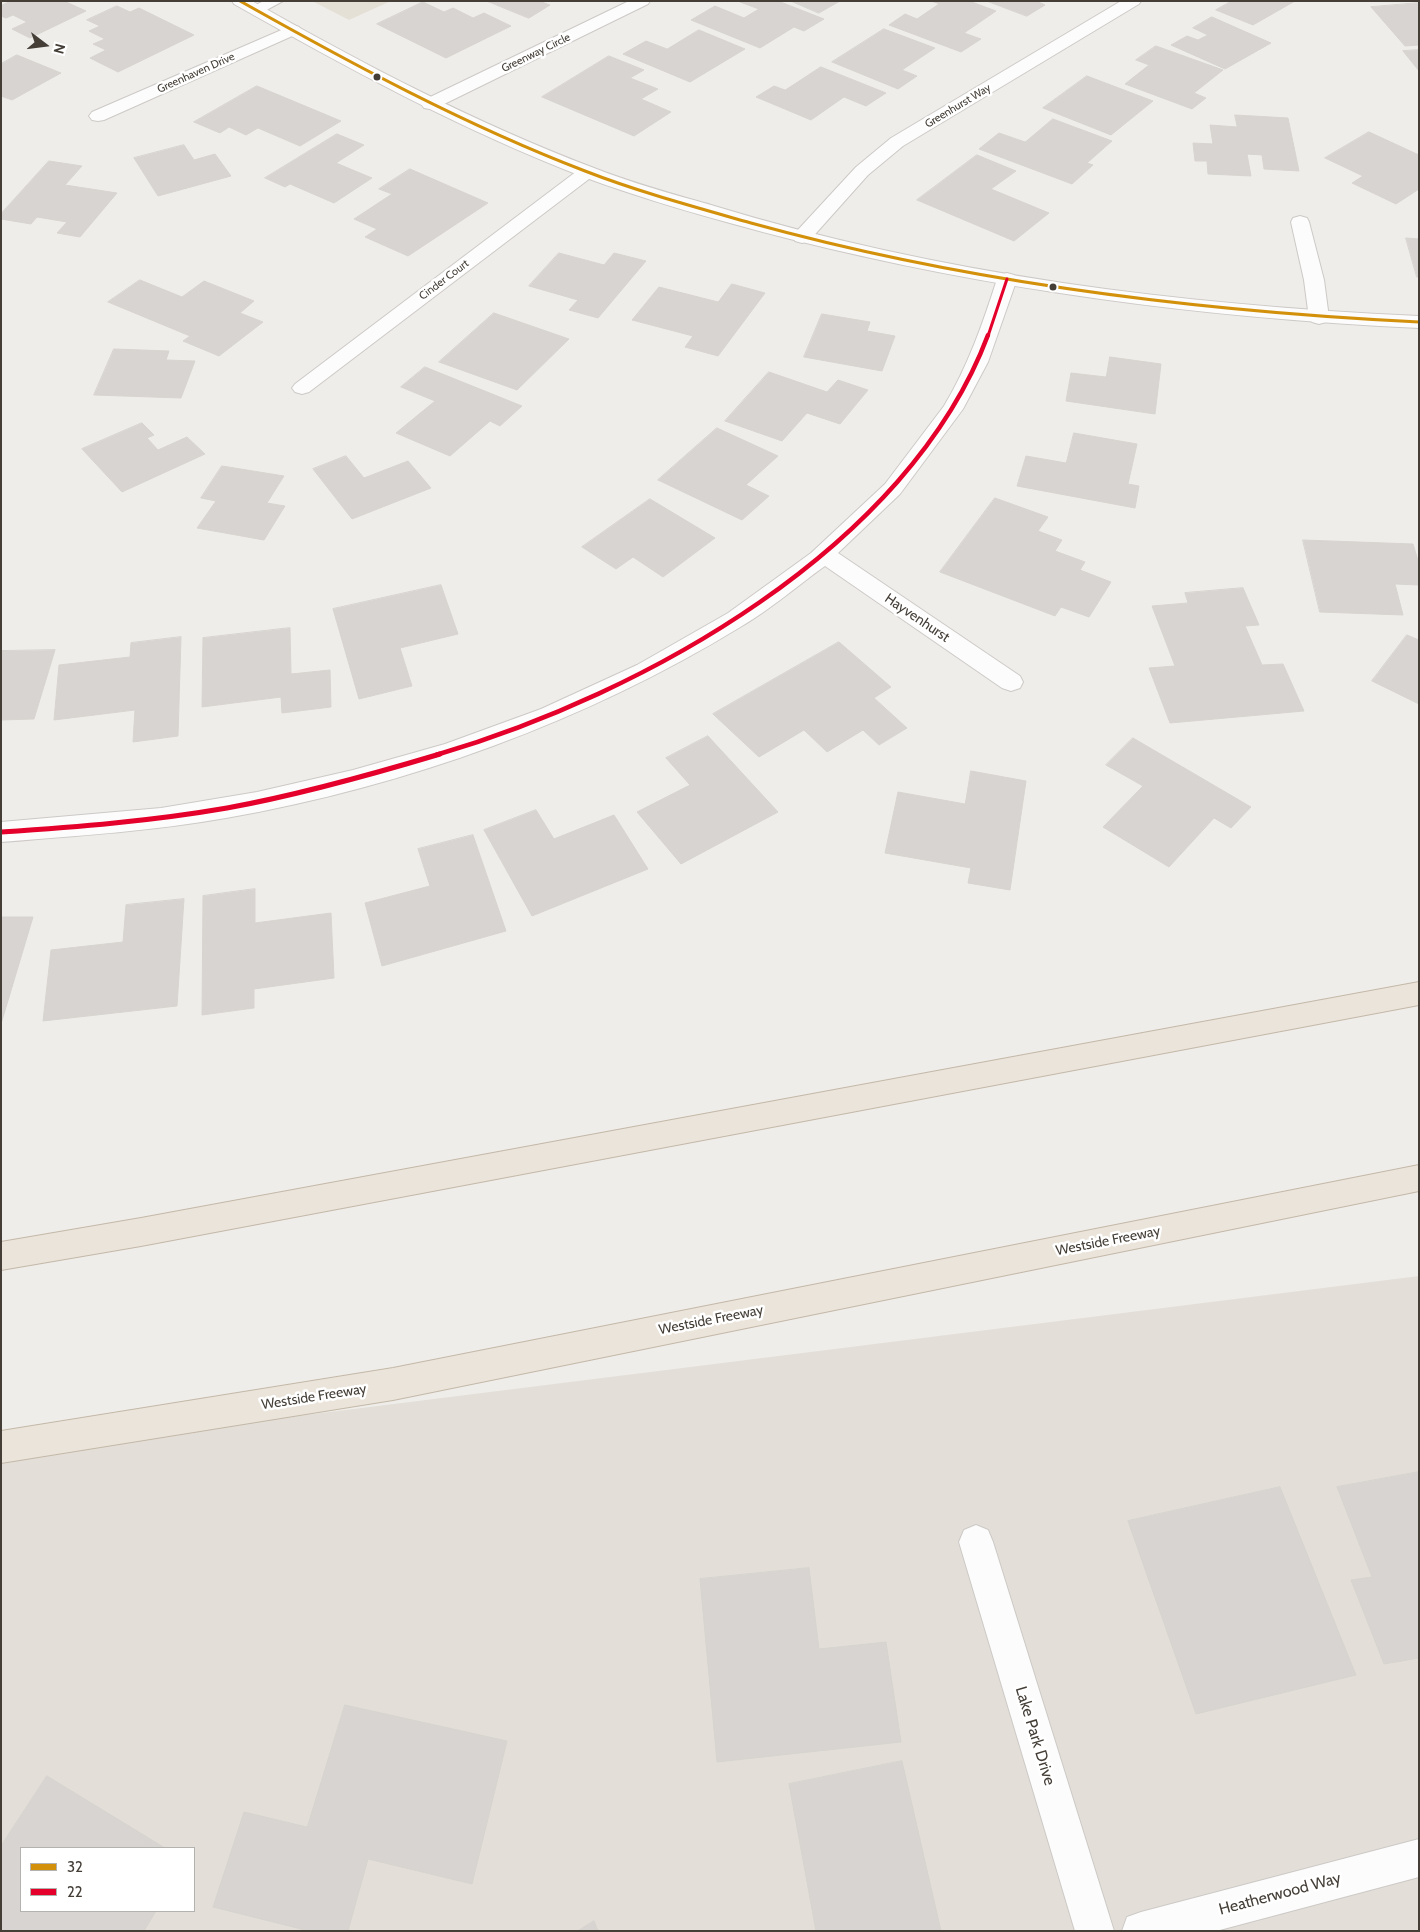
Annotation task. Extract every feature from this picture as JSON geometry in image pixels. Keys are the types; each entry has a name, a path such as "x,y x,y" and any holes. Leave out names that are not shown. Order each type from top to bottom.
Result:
{"highway":[{"path":"1,1256 141,1232 1419,993"},
{"name":"Westside Freeway","path":"1,1447 394,1384 1419,1178"}],"street":[{"name":"Greenway Circle","path":"430,104 642,1"},
{"name":"Greenhurst Way","path":"802,237 862,171 897,142 1133,1"},
{"path":"248,6 430,104 587,172 721,215 802,237 905,261 1007,279 1129,298 1218,309 1418,324"},
{"name":"Greenhaven Drive","path":"98,116 293,30"},
{"name":"Cinder Court","path":"302,388 587,172"},
{"path":"1300,222 1314,280 1319,318"},
{"path":"1,832 144,819 254,802 361,778 464,747 558,711 636,675 725,626 793,579 849,532 905,475 954,408 982,352 993,325 1007,279"},
{"name":"Hayvenhurst","path":"823,554 1011,682"},
{"name":"Lake Park Drive","path":"976,1542 1095,1931"},
{"name":"Heatherwood Way","path":"1141,1931 1419,1858"}],"lane":[{"path":"248,6 276,1"}],"shaded area":[{"path":"312,1 391,1 349,20"},
{"path":"1419,1276 1419,1931 1,1931 1,1453"}],"building":[{"path":"11,1 64,1 86,11 30,38 12,29 27,22 13,15 6,18 1,16 1,6"},
{"path":"487,1 539,1 550,5 529,18"},
{"path":"778,1 824,19 804,31 794,27 760,48 691,20 715,6 744,18 759,9 740,2"},
{"path":"791,1 840,1 819,13"},
{"path":"931,1 969,1 996,11 964,33 981,39 961,52 889,25 905,14 917,19 939,4"},
{"path":"987,1 1036,1 1045,5 1027,16"},
{"path":"1232,1 1295,1 1253,25 1216,10"},
{"path":"423,2 444,12 453,8 473,18 484,13 511,26 446,58 377,24"},
{"path":"1419,3 1419,45 1405,46 1371,7"},
{"path":"117,6 130,12 139,8 194,35 118,72 90,58 106,50 93,44 105,39 89,31 100,26 87,20"},
{"path":"1212,17 1271,43 1225,69 1171,45 1187,36 1198,40 1208,35 1193,28"},
{"path":"884,29 935,48 902,70 917,76 898,89 832,62"},
{"path":"699,30 745,49 690,82 623,54 646,41 667,49"},
{"path":"1156,46 1223,70 1194,93 1206,98 1192,109 1125,84 1149,65 1136,60"},
{"path":"1419,50 1419,71 1403,51"},
{"path":"17,55 61,73 12,100 1,96 1,64"},
{"path":"609,56 644,70 630,78 658,89 641,99 671,112 634,136 542,97"},
{"path":"821,67 886,93 866,106 844,97 811,120 756,97 774,86 785,90"},
{"path":"1087,76 1153,101 1111,135 1043,108"},
{"path":"257,86 341,121 300,146 258,128 246,135 229,127 220,133 194,122"},
{"path":"1235,115 1288,118 1299,171 1264,169 1262,155 1247,154 1251,176 1208,174 1207,161 1195,161 1193,143 1213,144 1210,125 1237,127"},
{"path":"1053,119 1112,141 1087,163 1093,165 1072,184 979,149 999,133 1025,142"},
{"path":"1369,132 1419,155 1419,189 1396,204 1352,183 1363,176 1325,158"},
{"path":"337,134 364,145 336,163 372,178 334,203 290,184 285,187 265,178"},
{"path":"184,145 194,160 215,154 231,176 158,196 134,158"},
{"path":"977,155 1016,171 991,189 1049,213 1014,241 917,200"},
{"path":"49,161 82,166 65,185 117,193 80,237 57,233 67,222 37,217 31,224 1,219 1,214"},
{"path":"410,169 488,203 408,256 365,237 377,229 354,219 392,194 379,189"},
{"path":"1406,238 1419,239 1419,277 1417,277"},
{"path":"559,253 604,265 614,253 646,261 598,318 569,310 578,300 529,286"},
{"path":"140,280 182,297 204,281 254,301 240,313 263,322 219,356 183,341 190,336 108,302"},
{"path":"732,284 765,293 718,356 685,347 693,336 632,320 659,287 718,302"},
{"path":"494,313 569,339 517,390 439,362"},
{"path":"822,314 870,322 867,331 895,336 882,371 804,357"},
{"path":"114,349 169,351 166,360 195,361 181,398 94,395"},
{"path":"1110,357 1161,364 1155,414 1066,401 1071,373 1106,377"},
{"path":"425,367 522,406 500,426 490,421 450,456 396,433 435,401 401,387"},
{"path":"769,372 827,392 838,380 868,390 840,424 807,413 782,441 725,421"},
{"path":"142,423 154,435 147,438 158,450 187,437 205,454 122,492 82,449"},
{"path":"717,428 778,456 746,485 769,496 742,520 658,480"},
{"path":"1074,433 1137,444 1128,484 1139,486 1135,508 1017,486 1026,456 1066,463"},
{"path":"346,456 364,478 408,461 431,488 352,519 313,469"},
{"path":"222,466 284,476 267,503 285,506 264,540 197,528 216,501 201,498"},
{"path":"995,498 1048,517 1038,531 1062,540 1055,551 1085,562 1080,570 1111,582 1089,617 1061,607 1055,616 940,572"},
{"path":"650,499 715,538 663,577 633,557 616,569 582,547"},
{"path":"1303,540 1413,544 1419,564 1419,585 1395,584 1403,615 1320,612"},
{"path":"441,585 458,634 400,648 412,686 359,699 333,609"},
{"path":"1243,588 1259,625 1245,626 1262,665 1283,664 1304,711 1170,723 1149,668 1175,666 1152,606 1188,603 1185,593"},
{"path":"290,628 291,674 330,670 331,707 282,713 281,697 202,707 203,638"},
{"path":"1407,635 1419,640 1419,704 1372,681"},
{"path":"181,637 178,736 133,742 135,710 54,720 59,665 130,657 131,643"},
{"path":"839,642 891,687 874,698 907,728 879,745 863,730 827,752 804,730 759,757 713,714"},
{"path":"55,650 34,719 1,720 1,651"},
{"path":"708,736 778,812 681,864 637,812 690,785 666,758"},
{"path":"1133,738 1251,807 1231,828 1214,818 1169,867 1103,827 1143,786 1106,765"},
{"path":"971,771 1026,781 1010,890 968,883 971,868 885,853 898,792 965,804"},
{"path":"536,810 554,839 614,815 648,869 532,916 484,830"},
{"path":"473,835 506,931 382,966 365,903 430,886 418,849"},
{"path":"255,889 255,923 331,913 334,978 254,989 254,1008 202,1015 203,896"},
{"path":"184,899 177,1006 43,1021 51,950 123,942 126,905"},
{"path":"1,917 33,917 1,1024"},
{"path":"1419,1472 1419,1658 1384,1664 1351,1580 1372,1577 1337,1487"},
{"path":"1280,1487 1356,1675 1196,1714 1128,1521"},
{"path":"809,1568 819,1649 886,1642 901,1742 717,1762 700,1579"},
{"path":"345,1705 507,1741 472,1884 368,1859 348,1931 309,1931 213,1907 244,1812 307,1827"},
{"path":"902,1761 941,1931 816,1931 789,1784"},
{"path":"47,1776 163,1847 20,1847 20,1912 155,1912 144,1931 1,1931 1,1846"},
{"path":"594,1921 598,1931 578,1931"}],"transit line":[{"name":"32","path":"240,1 367,71 496,134 585,171 725,216 862,251 1048,286 1187,304 1279,313 1419,322"},
{"name":"22","path":"1,832 194,813 257,802 353,780 452,751 550,715 646,671 736,619 819,559 892,489 953,409 962,394 984,346 1007,279"}]}
